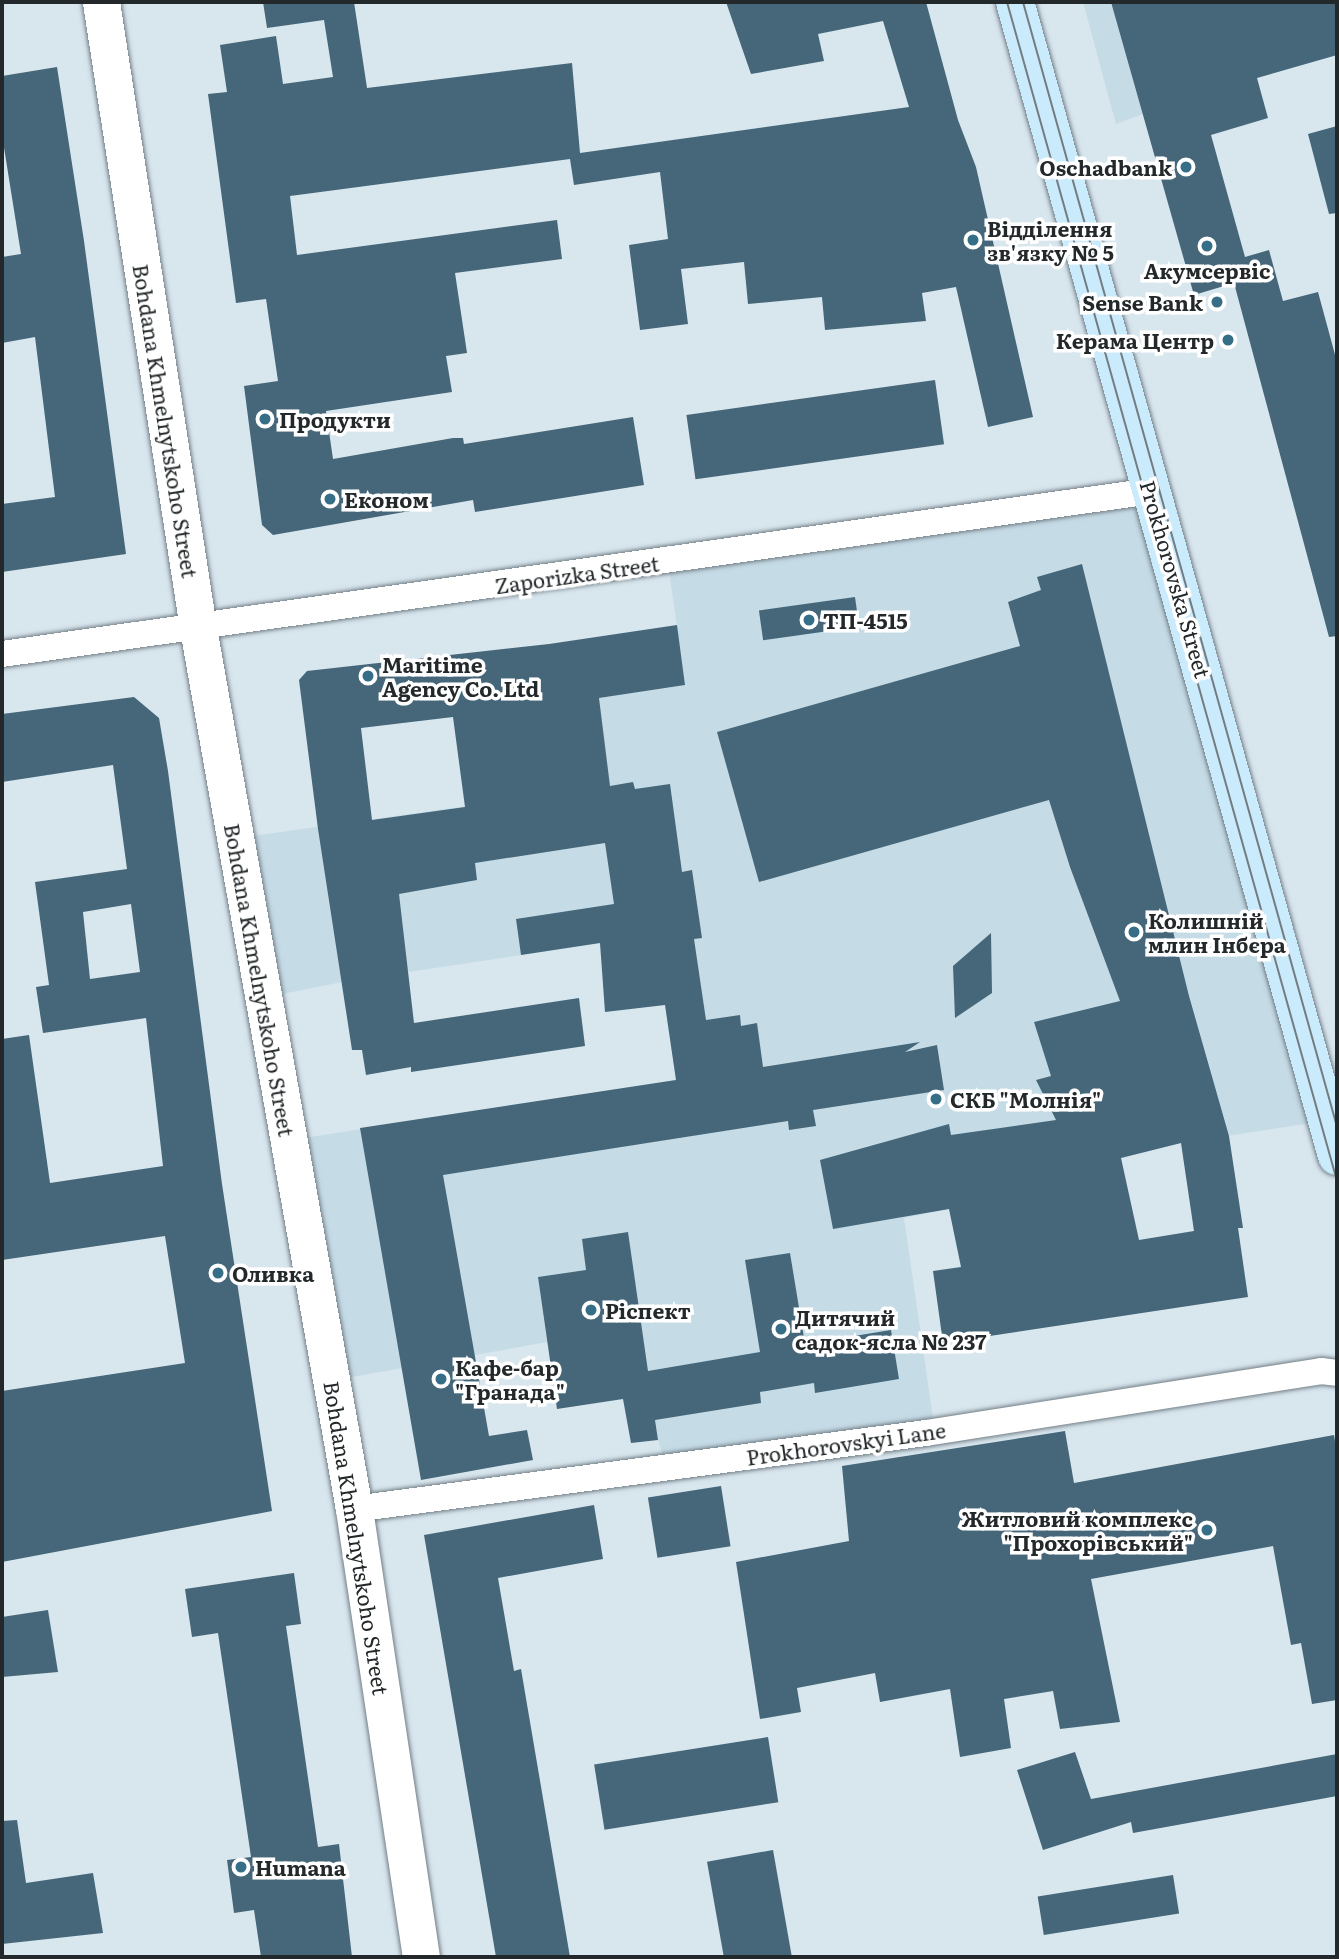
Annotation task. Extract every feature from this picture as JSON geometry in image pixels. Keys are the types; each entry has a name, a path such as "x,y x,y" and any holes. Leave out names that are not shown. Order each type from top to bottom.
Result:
{"main road":[{"name":"Bohdana Khmelnytskoho Street","path":"102,2 198,628 354,1509 421,1957"},
{"name":"Prokhorovska Street","path":"1014,2 1337,1156"}],"street":[{"name":"Zaporizka Street","path":"2,654 1151,491"},
{"name":"Prokhorovskyi Lane","path":"354,1509 926,1433 1321,1371 1337,1373"}],"shaded area":[{"path":"1083,2 1337,2 1337,55 1194,95 1116,124"},
{"path":"1143,496 1324,1121 1181,1143 1121,1158 947,1184 949,1209 904,1218 934,1425 663,1455 658,1440 627,1232 582,1239 586,1270 538,1277 547,1342 335,1380 291,1140 676,1080 655,935 342,982 267,997 238,838 567,792 600,707 599,698 685,685 668,562"}],"building":[{"path":"263,2 354,2 367,88 572,63 580,153 909,107 883,21 818,34 824,61 751,74 726,2 926,2 958,120 976,167 1033,417 988,427 956,287 922,293 926,321 825,330 822,297 748,304 744,262 681,269 688,324 640,330 629,245 668,239 660,172 574,185 570,159 290,196 297,255 557,220 562,259 455,273 467,353 446,356 452,392 326,411 333,459 453,438 463,438 464,444 633,417 644,485 475,512 473,500 273,535 262,525 244,386 278,381 266,299 236,303 208,94 227,92 220,45 276,36 283,84 333,77 324,20 267,28"},
{"path":"1111,2 1337,2 1337,55 1257,78 1268,118 1211,135 1245,257 1269,250 1283,301 1318,292 1337,362 1337,636 1329,637 1234,283 1194,295"},
{"path":"57,67 84,241 126,554 2,572 2,504 55,497 35,337 2,343 2,257 21,254 2,135 2,76"},
{"path":"1337,126 1337,213 1329,214 1308,134"},
{"path":"935,380 944,444 695,479 686,415"},
{"path":"1082,564 1189,996 1229,1136 1243,1228 1238,1228 1248,1297 943,1343 933,1271 961,1267 949,1209 833,1229 820,1160 949,1124 951,1135 1056,1120 1036,1080 1051,1076 1034,1022 1120,1001 1070,867 1049,800 759,882 717,732 1020,646 1008,602 1041,590 1037,577","holes":["1181,1143 1194,1231 1139,1240 1121,1158"]},
{"name":"ТП-4515","path":"855,597 859,627 763,640 759,610"},
{"path":"677,625 685,685 599,698 610,786 633,782 635,789 670,784 682,872 692,870 702,938 694,939 706,1020 740,1015 741,1026 757,1023 763,1067 920,1042 905,1052 937,1045 944,1090 813,1110 816,1126 789,1130 788,1121 443,1175 489,1436 527,1430 533,1460 421,1480 360,1128 676,1080 665,1005 605,1012 600,943 521,955 516,919 614,904 605,843 475,863 477,880 399,894 414,1023 579,998 585,1046 411,1072 411,1067 366,1075 362,1050 352,1050 318,829 299,680 307,671 549,644","holes":["453,717 465,807 372,820 361,728"]},
{"path":"134,697 159,718 222,1184 272,1511 2,1562 2,1391 185,1363 165,1236 2,1260 2,1039 29,1035 50,1183 163,1166 146,1018 43,1033 36,987 49,985 35,882 127,869 113,765 2,782 2,714","holes":["131,904 140,972 90,979 83,912"]},
{"path":"991,933 992,993 955,1018 953,966"},
{"path":"628,1232 648,1371 760,1352 745,1260 790,1253 805,1344 891,1330 899,1379 815,1393 814,1383 760,1392 761,1403 655,1420 658,1440 631,1443 623,1399 557,1409 538,1277 586,1270 582,1239"},
{"path":"1065,1431 1074,1483 1334,1435 1337,1454 1337,1700 1312,1704 1301,1643 1291,1645 1273,1546 1091,1579 1120,1722 1060,1729 1053,1691 1004,1699 1011,1748 960,1757 950,1689 880,1702 875,1673 797,1688 801,1712 760,1719 736,1562 849,1541 842,1466"},
{"path":"721,1486 731,1546 657,1558 648,1498"},
{"path":"594,1505 603,1559 498,1578 514,1671 521,1669 570,1957 496,1957 424,1535"},
{"path":"294,1573 301,1624 286,1626 318,1847 339,1844 352,1957 261,1957 254,1910 234,1913 227,1860 251,1857 218,1633 192,1637 185,1589"},
{"path":"48,1610 58,1672 2,1677 2,1617"},
{"path":"768,1737 778,1802 604,1830 594,1765"},
{"path":"1075,1752 1091,1799 1337,1754 1337,1796 1133,1833 1131,1822 1043,1850 1017,1770"},
{"path":"17,1820 26,1883 93,1873 103,1933 2,1944 2,1821"},
{"path":"773,1850 792,1957 724,1957 707,1862"},
{"path":"1173,1875 1179,1914 1044,1935 1038,1896"}],"tram line":[{"path":"1007,2 1337,1181"},
{"path":"1023,2 1337,1127"}],"place":[{"name":"Oschadbank","path":"1186,167"},
{"name":"Відділення зв'язку № 5","path":"973,240"},
{"name":"Акумсервіс","path":"1207,246"},
{"name":"Sense Bank","path":"1217,302"},
{"name":"Керама Центр","path":"1228,340"},
{"name":"Продукти","path":"265,419"},
{"name":"Економ","path":"330,499"},
{"name":"ТП-4515","path":"809,620"},
{"name":"Maritime Agency Co. Ltd","path":"368,676"},
{"name":"Колишній млин Інбєра","path":"1134,932"},
{"name":"СКБ \"Молнія\"","path":"936,1099"},
{"name":"Оливка","path":"218,1273"},
{"name":"Ріспект","path":"591,1310"},
{"name":"Дитячий садок-ясла № 237","path":"781,1329"},
{"name":"Кафе-бар \"Гранада\"","path":"441,1379"},
{"name":"Житловий комплекс \"Прохорівський\"","path":"1207,1530"},
{"name":"Humana","path":"241,1867"}]}
